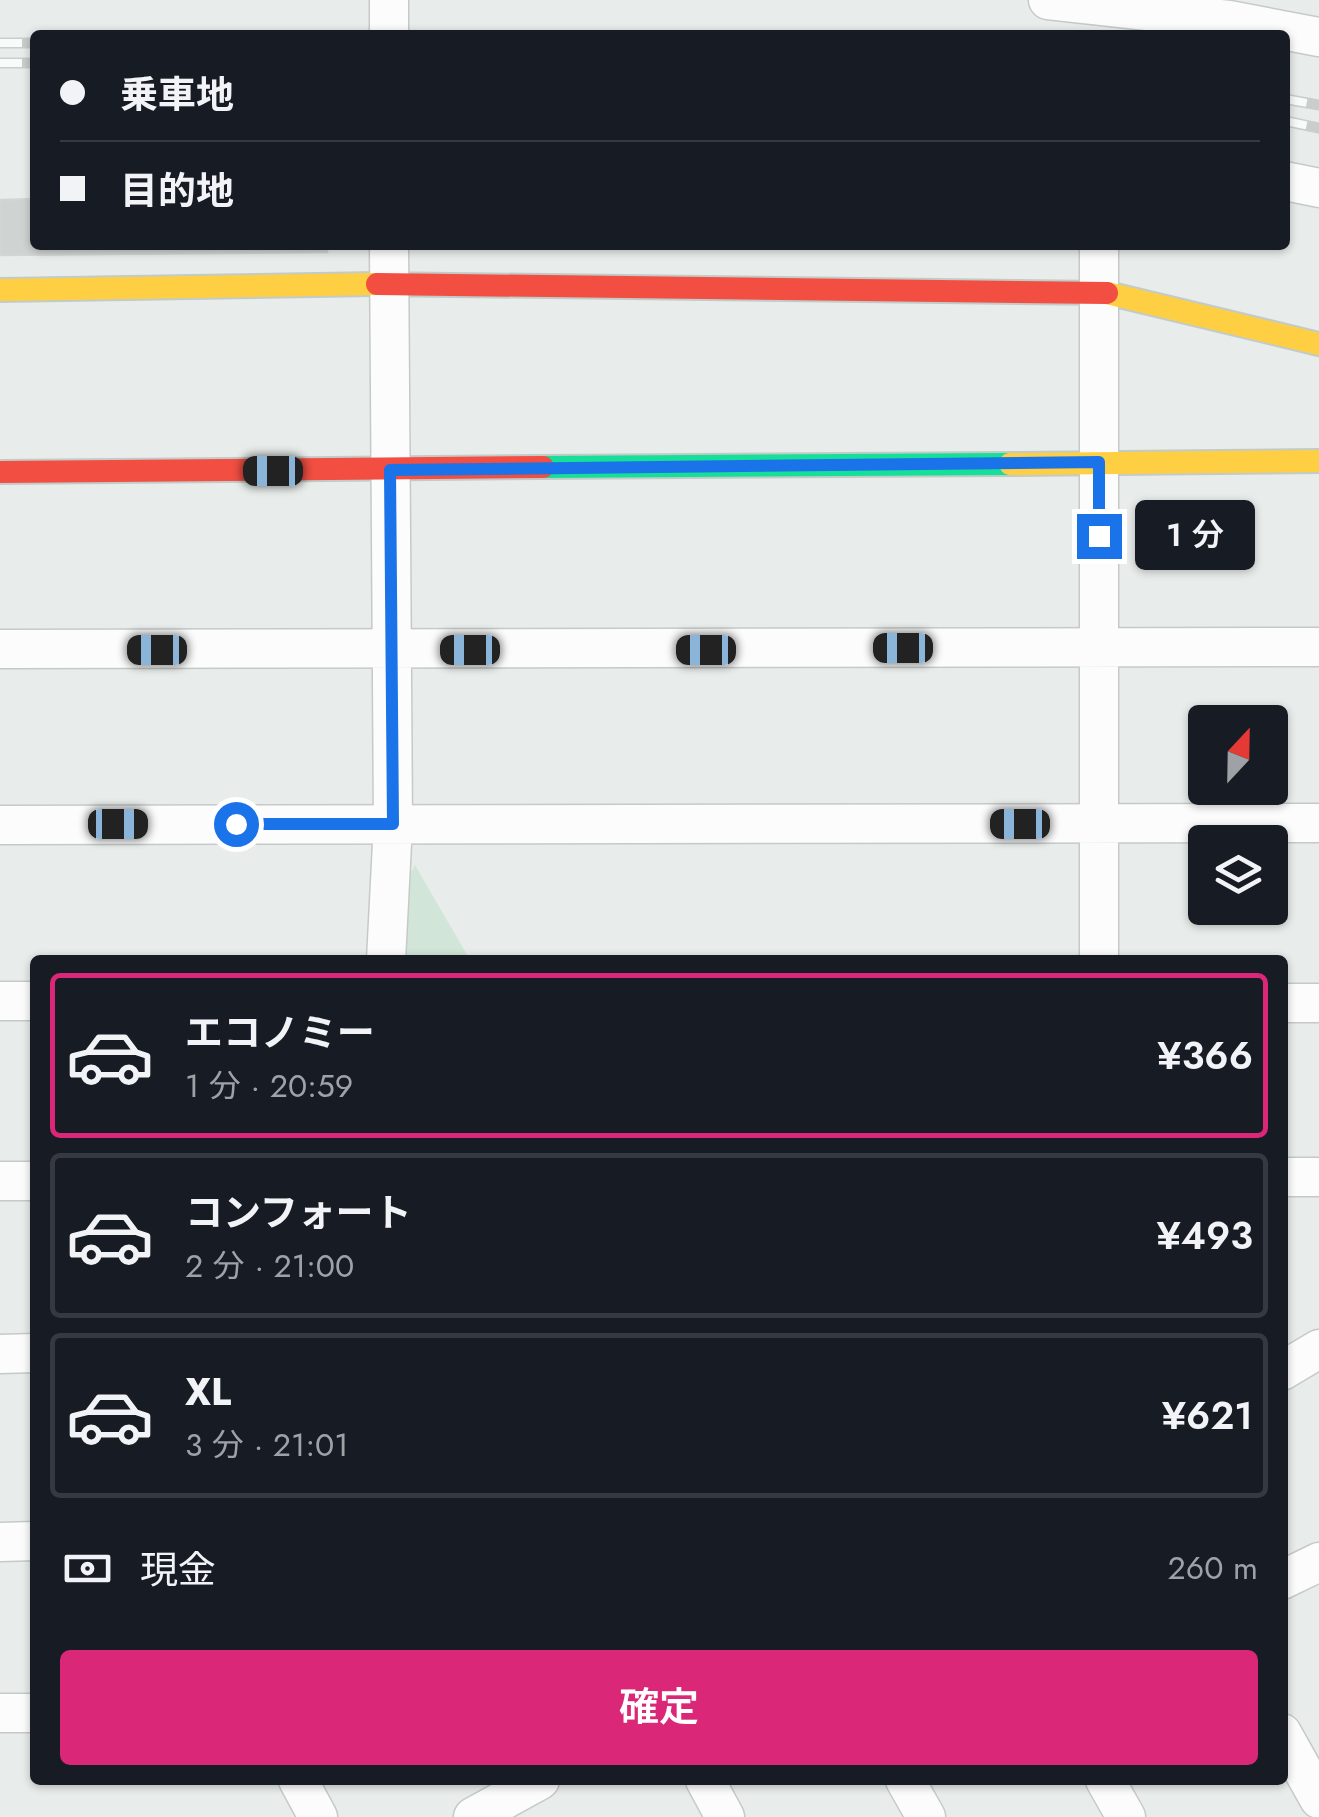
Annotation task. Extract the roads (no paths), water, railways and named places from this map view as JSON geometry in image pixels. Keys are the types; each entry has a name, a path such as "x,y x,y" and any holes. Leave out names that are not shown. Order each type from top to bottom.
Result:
{"street":[{"path":"389,0 389,30"},
{"path":"1048,0 1097,2 1282,30"},
{"path":"1290,32 1319,37"},
{"path":"1290,182 1319,188"},
{"path":"386,955 393,824 389,250"},
{"path":"1099,250 1099,955"},
{"path":"0,290 389,284 1099,291 1319,344"},
{"path":"0,472 1319,462"},
{"path":"0,649 1319,647"},
{"path":"0,824 1319,823"},
{"path":"0,1002 30,1001"},
{"path":"1288,1002 1319,1002"},
{"path":"1288,1178 1319,1177"},
{"path":"0,1181 30,1181"},
{"path":"1288,1367 1319,1349"},
{"path":"0,1354 30,1353"},
{"path":"0,1542 30,1541"},
{"path":"1288,1577 1319,1562"},
{"path":"0,1713 30,1713"},
{"path":"1288,1744 1319,1799"},
{"path":"301,1785 318,1817"},
{"path":"708,1785 726,1817"},
{"path":"908,1785 926,1817"},
{"path":"1109,1785 1126,1817"},
{"path":"473,1817 520,1793"}],"railway":[{"path":"0,43 30,43"},
{"path":"0,63 30,63"},
{"path":"1290,100 1319,105"},
{"path":"1290,122 1319,128"}]}
